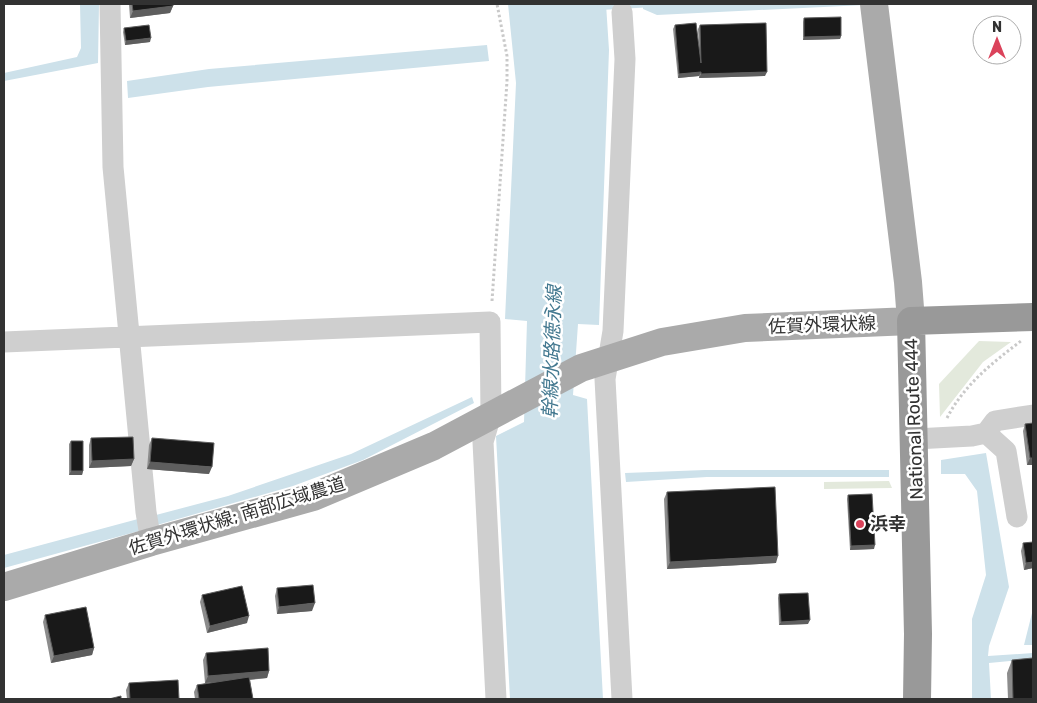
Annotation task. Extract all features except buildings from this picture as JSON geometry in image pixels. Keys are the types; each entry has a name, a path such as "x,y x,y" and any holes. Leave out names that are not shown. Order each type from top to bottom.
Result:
{"highway":[{"name":"National Route 444","path":"917,699 925,438 911,321 1028,328"}],"main road":[{"path":"875,8 911,321"},
{"name":"佐賀外環状線","path":"517,401 581,368 607,358 662,342 745,328 911,321"},
{"name":"佐賀外環状線; 南部広域農道","path":"4,587 151,542 313,497 434,446 517,401"}],"street":[{"path":"110,4 113,167 146,512 151,542"},
{"path":"622,12 625,69 613,331 605,379 622,699"},
{"path":"4,342 490,322 491,415 483,442 496,699"},
{"path":"925,438 972,436 986,433 995,421 1033,415"},
{"path":"986,433 1006,451 1017,517"}],"path":[{"path":"490,322 507,81 507,56 497,4"},
{"path":"925,438 957,398 987,366 1028,328"}],"shaded area":[{"path":"979,341 1011,342 983,362 940,417 939,384"},
{"path":"889,481 892,488 824,489 824,482"}],"water":[{"path":"80,4 99,4 98,63 4,81 4,73 77,57 81,48"},
{"name":"幹線水路徳永線","path":"508,4 606,4 609,50 599,325 578,324 573,395 587,399 603,699 510,699 496,436 524,422 527,321 505,319 516,83"},
{"path":"643,4 885,4 657,15 643,9"},
{"path":"487,45 489,61 208,87 128,98 127,81 209,69"},
{"path":"472,397 474,403 363,460 293,486 157,525 156,515 228,496 351,454"},
{"path":"986,453 1009,587 989,646 988,656 1033,653 1033,659 989,663 991,699 972,699 972,619 986,575 977,491 965,474 941,474 941,460"},
{"path":"705,470 889,470 889,477 707,477 626,482 625,473"},
{"path":"138,519 139,531 4,568 4,555"},
{"path":"1033,609 1033,645 1024,645"}],"waterway":[{"path":"600,7 654,4"}],"place":[{"name":"浜幸","path":"860,524"}]}
